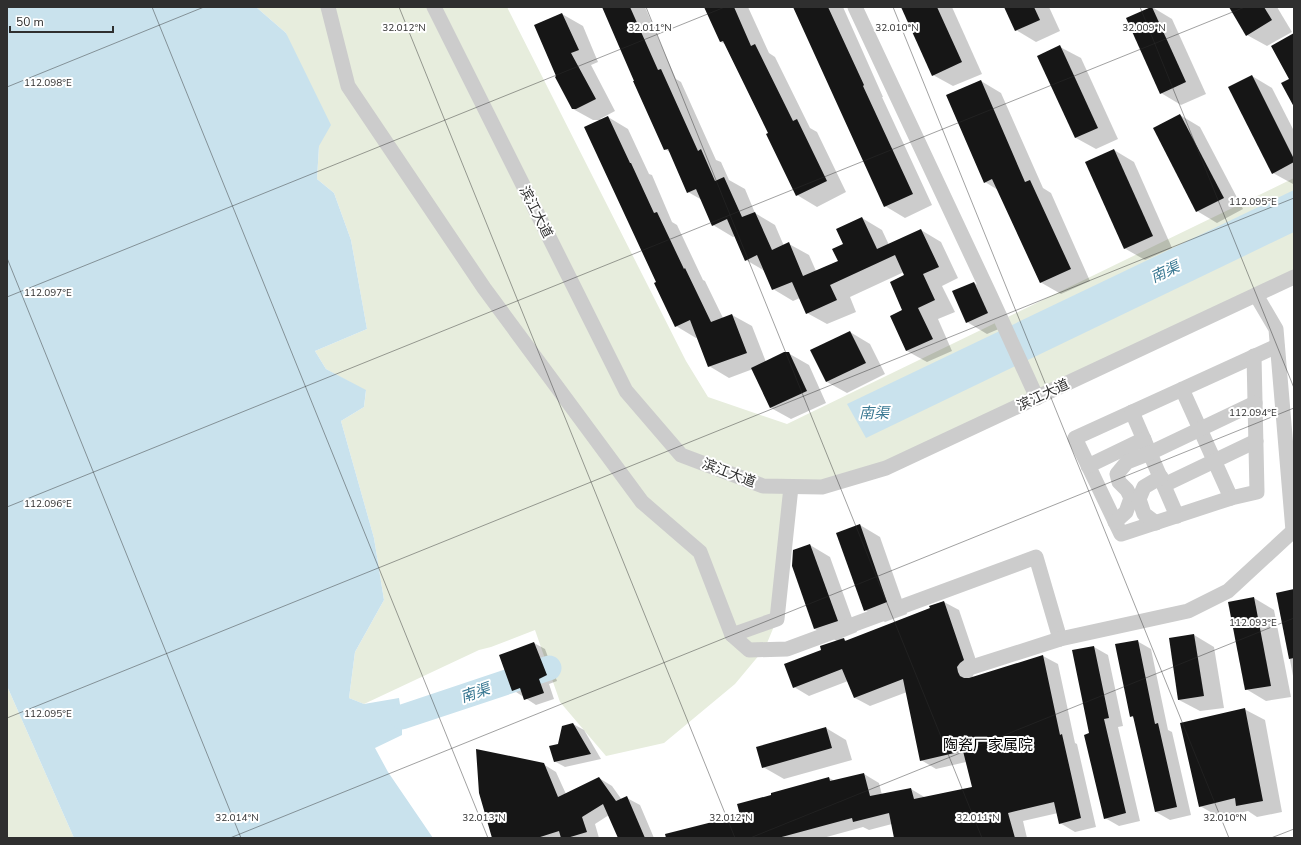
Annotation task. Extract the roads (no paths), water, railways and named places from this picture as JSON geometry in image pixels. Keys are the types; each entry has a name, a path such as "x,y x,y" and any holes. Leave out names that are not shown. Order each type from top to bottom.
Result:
{"street":[{"path":"328,7 348,86 484,288 642,502 700,552 732,635 749,650 787,649 1036,557 1060,639"},
{"path":"855,7 1035,394"},
{"name":"滨江大道","path":"438,8 626,390 681,456 763,486 822,487 886,468 1035,394 1294,277"},
{"path":"966,669 1060,639 1188,611 1228,590 1293,531 1276,329 1256,295"},
{"path":"1254,356 1257,492 1231,498 1121,534 1075,438 1254,356 1277,346"},
{"path":"1182,389 1231,498"},
{"path":"1088,466 1200,429 1255,402"},
{"path":"1132,412 1177,516"},
{"path":"1156,523 1144,514 1139,499 1144,487 1214,461 1256,440"},
{"path":"1115,522 1126,512 1131,498 1127,490 1118,482 1117,474 1126,462 1147,446"},
{"path":"732,635 777,619 791,487"}],"water":[{"path":"7,7 256,7 286,33 331,125 319,146 317,179 334,193 351,240 367,329 315,351 326,369 366,390 364,407 341,421 374,538 384,600 355,652 349,698 364,704 399,698 402,717 402,735 375,748 388,772 433,838 74,838 7,686"},
{"name":"南渠","path":"1294,190 1294,232 866,438 847,404"}],"waterway":[{"name":"南渠","path":"402,717 549,668"}],"district":[{"name":"陶瓷厂家属院","path":"988,745"}]}
